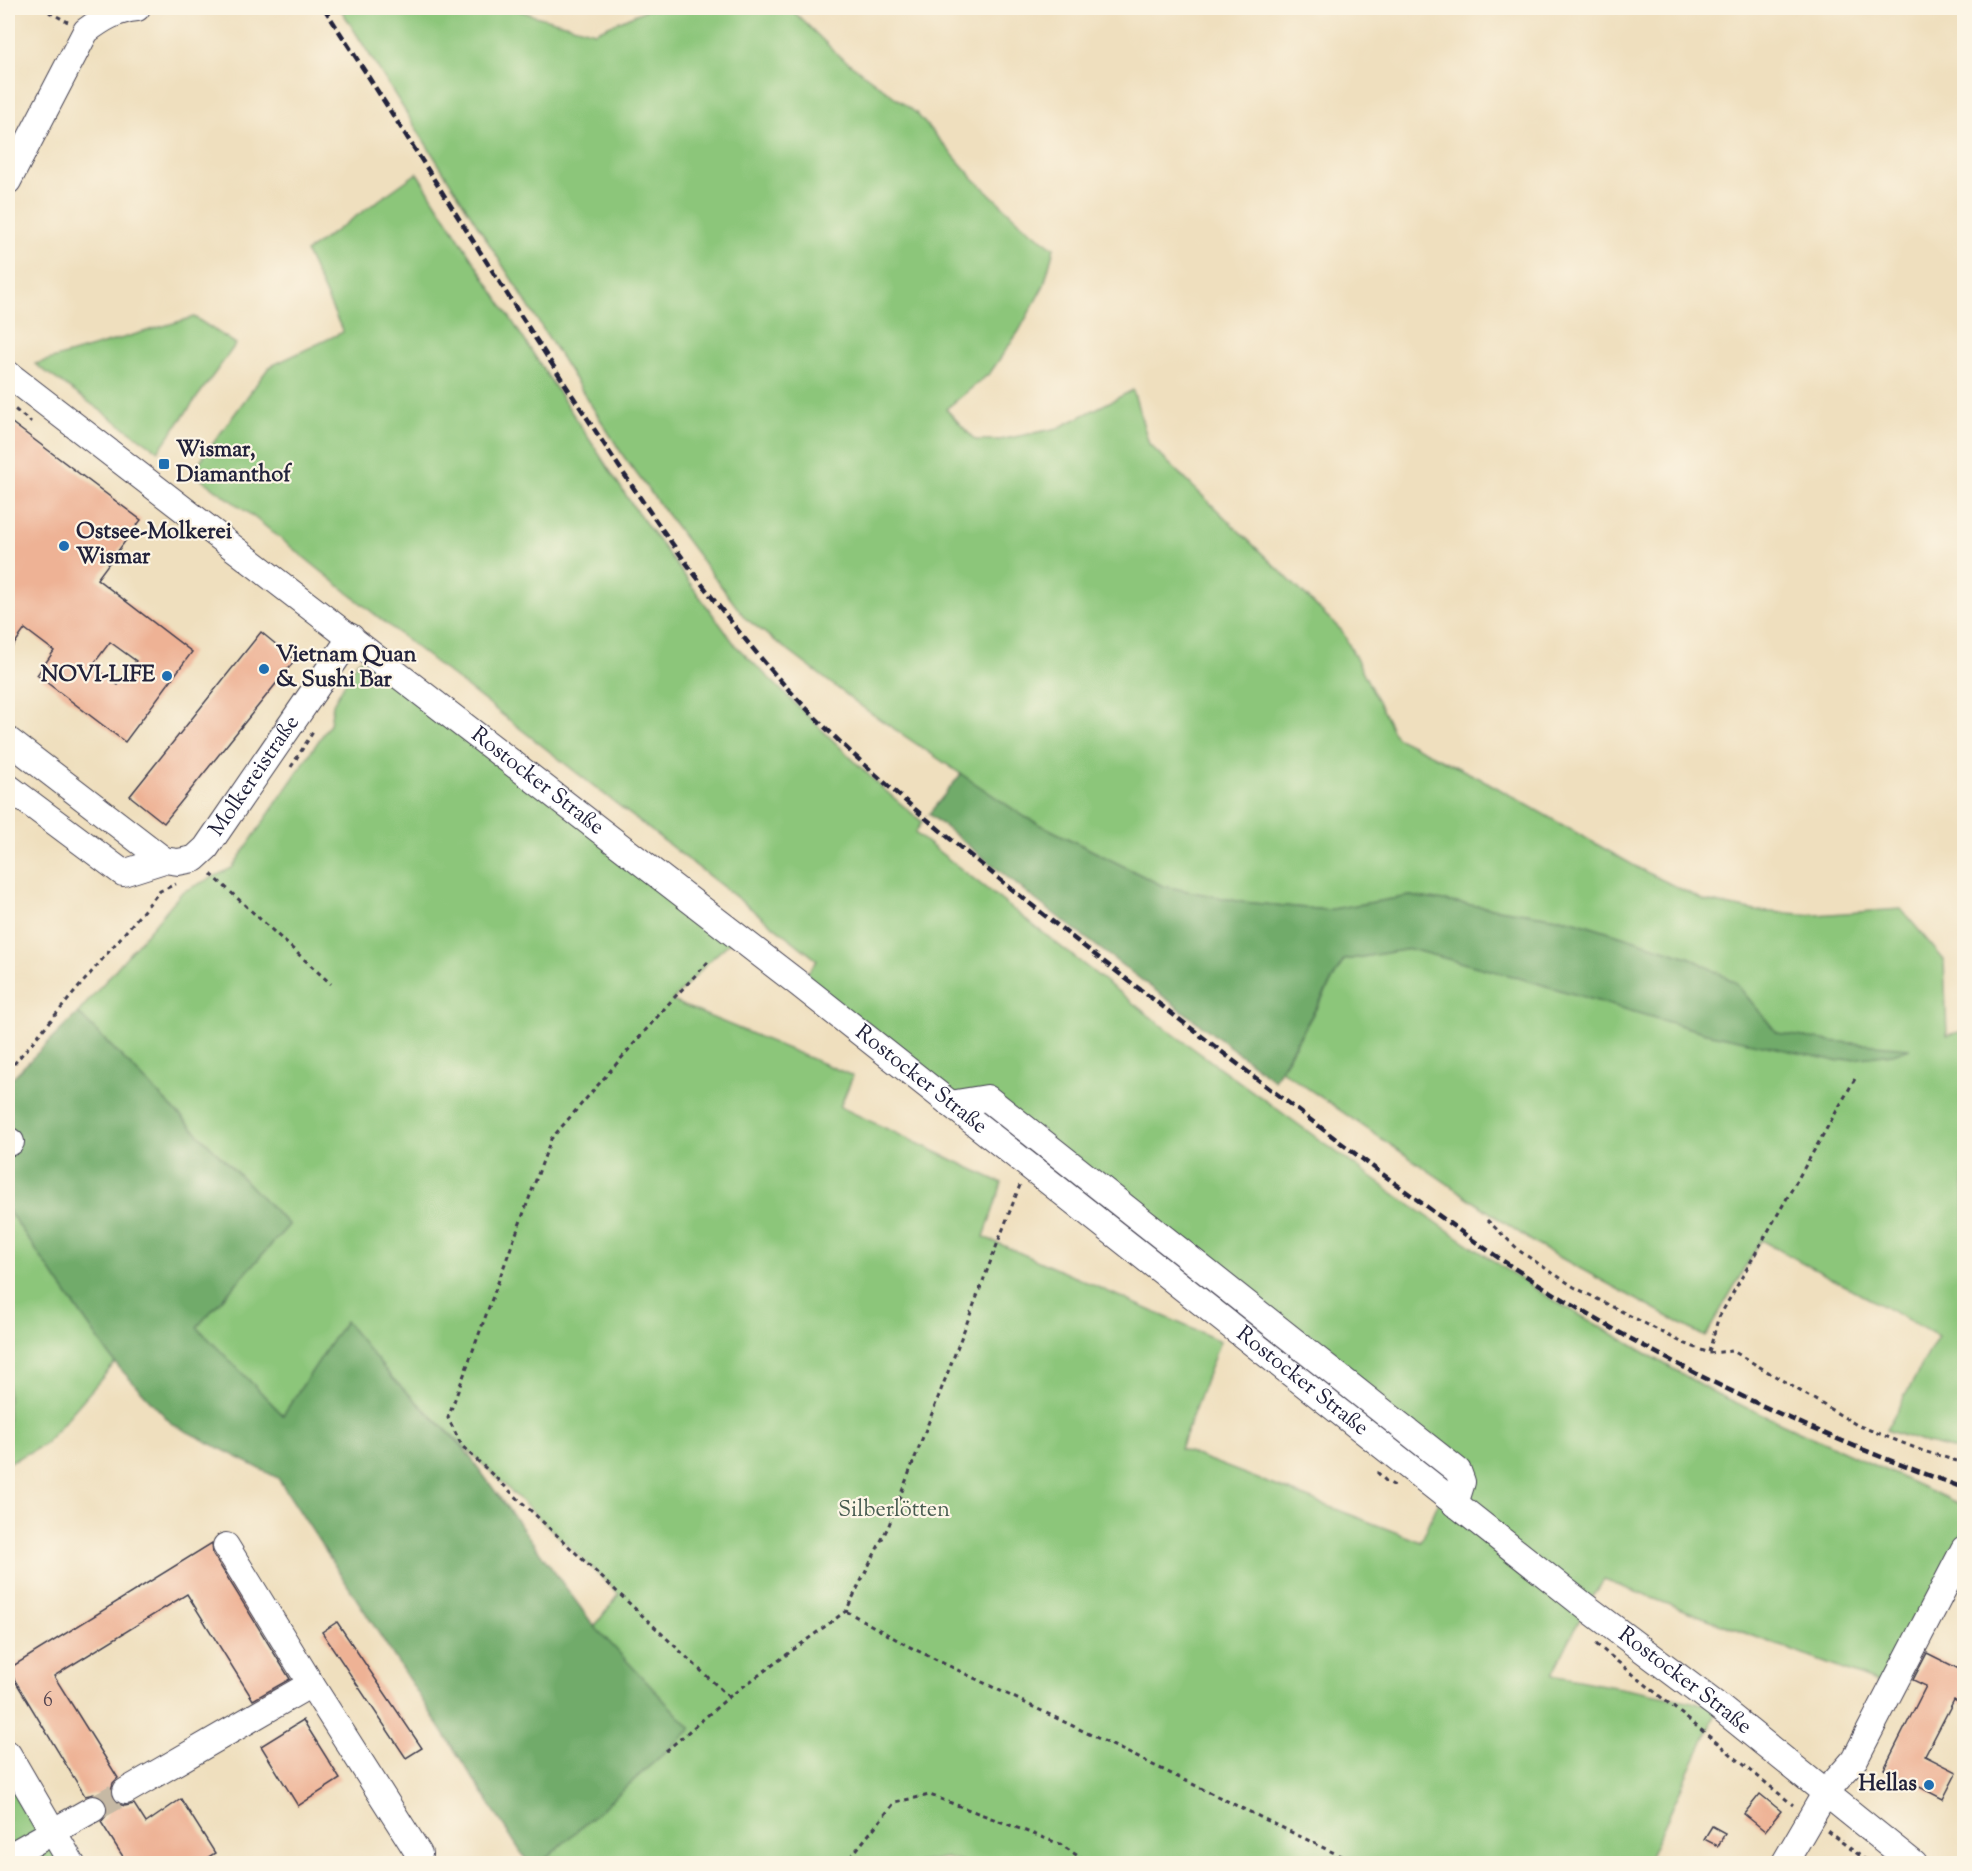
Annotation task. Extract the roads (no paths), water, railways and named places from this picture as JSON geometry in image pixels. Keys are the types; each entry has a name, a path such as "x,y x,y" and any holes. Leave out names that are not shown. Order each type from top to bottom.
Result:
{"street":[{"path":"8,181 86,32 106,16 130,8"},
{"name":"Rostocker Straße","path":"8,374 782,970 950,1104 1025,1178 1455,1503 1914,1863"},
{"name":"Molkereistraße","path":"8,787 123,873 164,860 178,862 194,859 206,848 351,637"},
{"path":"8,740 164,860"},
{"path":"950,1104 987,1098 1458,1470 1462,1482 1455,1503"},
{"path":"226,1546 419,1854 415,1863"},
{"path":"1784,1863 1826,1792 1855,1759 1965,1550"},
{"path":"126,1791 311,1684"},
{"path":"8,1754 72,1863"},
{"path":"8,1857 93,1809"}],"tunnel":[{"path":"93,1809 126,1791"}],"railway":[{"path":"324,8 575,399 677,550 731,622 781,682 826,729 874,773 974,859 1108,965 1392,1181 1527,1277 1647,1348 1709,1380 1835,1438 1964,1488"}],"place":[{"name":"Wismar, Diamanthof","path":"164,464"},
{"name":"Ostsee-Molkerei Wismar","path":"64,546"},
{"name":"Vietnam Quan & Sushi Bar","path":"264,669"},
{"name":"NOVI-LIFE","path":"167,676"},
{"name":"Hellas","path":"1929,1785"}],"park label":[{"name":"Silberlötten","path":"894,1511"}]}
